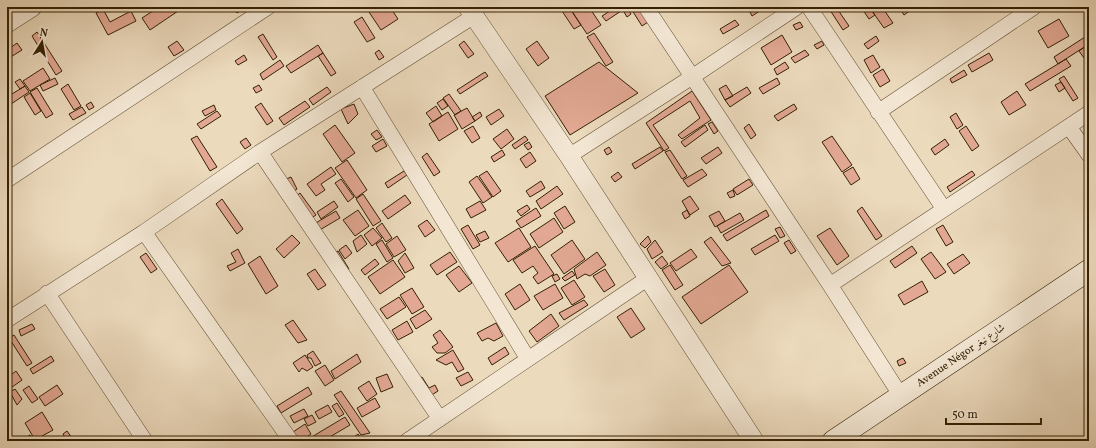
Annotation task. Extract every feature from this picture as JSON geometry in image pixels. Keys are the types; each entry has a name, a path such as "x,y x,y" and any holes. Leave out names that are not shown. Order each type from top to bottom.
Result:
{"main road":[{"name":"Avenue Négor شارع نيغر","path":"833,441 1089,270"}],"street":[{"path":"9,18 32,7"},
{"path":"7,180 268,7"},
{"path":"646,7 902,396"},
{"path":"569,156 797,7"},
{"path":"809,7 944,209"},
{"path":"878,112 1034,7"},
{"path":"7,320 144,232 260,152 362,87 471,11 569,156 754,441"},
{"path":"362,87 528,359"},
{"path":"830,285 1089,113"},
{"path":"1069,127 1089,155"},
{"path":"260,152 440,419"},
{"path":"144,232 291,441"},
{"path":"406,441 648,278"},
{"path":"47,294 145,441"}],"building":[{"path":"159,7 184,7 150,30 142,18"},
{"path":"233,7 246,7 237,13"},
{"path":"377,7 390,7 398,19 381,30 369,12"},
{"path":"569,7 581,25 574,29 560,8"},
{"path":"569,7 589,7 601,25 587,34"},
{"path":"616,7 627,7 606,21 602,16"},
{"path":"630,7 638,7 648,22 642,26"},
{"path":"754,7 762,7 763,9 752,16 749,10"},
{"path":"828,7 836,7 849,26 843,30"},
{"path":"861,7 869,7 875,15 869,19"},
{"path":"878,7 882,7 893,23 884,28 872,11"},
{"path":"899,7 909,7 911,10 904,15"},
{"path":"103,9 110,22 131,11 136,21 108,35 96,13"},
{"path":"628,9 631,14 627,17 624,12"},
{"path":"362,17 375,38 367,42 354,22"},
{"path":"1059,19 1069,36 1048,48 1038,31"},
{"path":"735,20 739,25 723,34 720,29"},
{"path":"800,22 803,27 796,30 793,25"},
{"path":"37,32 62,71 56,75 32,36"},
{"path":"594,33 613,62 606,66 587,37"},
{"path":"263,34 277,57 273,60 258,37"},
{"path":"782,35 792,52 771,65 761,48"},
{"path":"876,36 879,41 868,49 864,44"},
{"path":"1085,37 1089,44 1058,64 1054,57"},
{"path":"177,41 184,50 174,56 168,47"},
{"path":"464,41 474,54 468,58 459,45"},
{"path":"537,41 549,58 538,66 526,49"},
{"path":"822,41 824,45 817,49 814,45"},
{"path":"17,43 22,50 9,58 7,55 7,50"},
{"path":"1089,44 1089,55 1084,58 1079,51"},
{"path":"318,45 323,53 291,73 286,66"},
{"path":"379,50 384,57 379,60 375,53"},
{"path":"805,50 809,55 795,63 791,58"},
{"path":"323,53 336,73 331,76 318,56"},
{"path":"989,53 993,60 972,72 968,65"},
{"path":"244,55 247,60 238,65 235,61"},
{"path":"873,55 880,67 871,73 864,60"},
{"path":"1066,59 1071,66 1030,91 1025,84"},
{"path":"280,60 284,66 263,80 260,74"},
{"path":"599,62 638,93 570,135 545,96"},
{"path":"785,62 789,68 777,75 774,69"},
{"path":"43,68 50,79 30,91 23,81"},
{"path":"883,69 890,81 880,87 873,75"},
{"path":"964,70 967,75 952,83 950,79"},
{"path":"485,72 488,76 460,94 457,90"},
{"path":"1064,76 1078,98 1073,101 1059,79"},
{"path":"55,78 58,84 43,91 40,85"},
{"path":"777,78 780,84 763,94 759,88"},
{"path":"20,79 25,86 20,89 15,82"},
{"path":"1061,82 1065,88 1059,92 1055,85"},
{"path":"68,84 81,106 74,110 61,89"},
{"path":"259,85 262,90 256,93 253,88"},
{"path":"726,85 733,96 725,100 719,89"},
{"path":"25,86 29,92 11,104 7,97"},
{"path":"327,87 331,92 313,105 309,99"},
{"path":"747,87 751,93 730,107 725,100"},
{"path":"37,88 53,114 46,118 30,92"},
{"path":"692,91 711,120 682,139 678,135 700,118 690,101 653,125 669,148 664,151 646,123"},
{"path":"1017,91 1026,105 1009,115 1001,102"},
{"path":"30,93 41,111 35,115 24,97"},
{"path":"449,94 461,111 455,115 443,98"},
{"path":"443,99 448,106 442,110 437,103"},
{"path":"305,101 310,107 284,125 279,118"},
{"path":"91,102 94,107 89,110 86,105"},
{"path":"261,103 273,121 267,125 255,107"},
{"path":"354,104 358,114 348,124 341,109"},
{"path":"794,104 797,109 778,121 774,116"},
{"path":"214,105 216,110 205,116 202,111"},
{"path":"436,106 442,116 433,122 426,113"},
{"path":"82,107 86,113 73,120 69,114"},
{"path":"467,108 475,121 462,129 454,115"},
{"path":"499,109 504,116 491,125 486,117"},
{"path":"217,111 221,116 201,129 197,124"},
{"path":"448,112 458,129 439,141 429,124"},
{"path":"480,112 482,116 475,121 472,117"},
{"path":"956,113 963,125 957,129 950,117"},
{"path":"712,122 718,131 714,134 708,124"},
{"path":"749,124 756,135 751,139 744,128"},
{"path":"335,125 355,153 342,162 323,134"},
{"path":"705,125 708,130 685,147 681,142"},
{"path":"473,126 480,138 472,143 464,131"},
{"path":"966,126 979,146 972,151 959,131"},
{"path":"507,129 514,139 501,149 493,139"},
{"path":"377,130 382,137 376,140 371,134"},
{"path":"197,136 217,167 210,171 191,139"},
{"path":"525,136 528,140 515,149 512,145"},
{"path":"832,136 852,165 842,172 822,142"},
{"path":"246,138 251,145 245,149 240,142"},
{"path":"383,139 387,146 376,152 372,146"},
{"path":"945,139 949,145 935,155 931,149"},
{"path":"529,142 532,147 528,150 524,145"},
{"path":"609,147 612,152 607,155 604,150"},
{"path":"660,147 663,151 635,169 632,164"},
{"path":"718,147 722,153 706,164 701,158"},
{"path":"502,150 505,155 494,162 491,157"},
{"path":"670,150 687,176 682,179 665,152"},
{"path":"530,152 536,161 526,168 520,159"},
{"path":"427,153 440,172 434,176 422,157"},
{"path":"347,160 367,190 356,198 335,168"},
{"path":"331,167 336,174 321,184 325,190 316,196 307,184"},
{"path":"853,167 860,179 851,185 843,173"},
{"path":"702,169 707,175 688,187 683,180"},
{"path":"404,171 407,175 388,188 385,183"},
{"path":"487,171 501,191 493,197 479,176"},
{"path":"972,171 975,175 950,192 947,187"},
{"path":"618,172 622,177 615,182 611,177"},
{"path":"477,176 492,197 483,203 469,182"},
{"path":"291,177 297,189 291,193 284,180"},
{"path":"341,179 354,197 348,202 335,183"},
{"path":"749,179 753,185 737,195 733,189"},
{"path":"541,181 545,188 530,197 526,191"},
{"path":"557,186 563,194 541,209 536,201"},
{"path":"733,190 735,196 730,198 727,193"},
{"path":"300,193 316,215 310,219 294,198"},
{"path":"363,194 381,221 373,226 356,199"},
{"path":"405,195 411,203 388,219 382,211"},
{"path":"690,196 699,209 690,215 682,201"},
{"path":"222,199 243,229 237,234 216,204"},
{"path":"334,201 338,207 321,219 317,212"},
{"path":"480,201 486,210 471,218 466,209"},
{"path":"527,205 530,209 521,216 517,211"},
{"path":"565,206 575,222 564,229 554,213"},
{"path":"862,207 882,236 876,240 857,211"},
{"path":"536,208 541,216 521,228 516,221"},
{"path":"358,210 369,226 355,236 343,220"},
{"path":"687,210 690,216 685,219 682,213"},
{"path":"766,210 769,216 727,241 723,235"},
{"path":"336,211 340,218 318,231 314,224"},
{"path":"719,211 725,221 715,227 709,216"},
{"path":"740,213 744,220 721,233 717,226"},
{"path":"554,218 563,232 539,248 530,234"},
{"path":"427,220 435,230 425,237 418,226"},
{"path":"382,223 392,238 386,242 376,228"},
{"path":"468,225 480,245 473,249 461,229"},
{"path":"943,225 953,242 946,246 936,229"},
{"path":"780,227 785,236 780,238 775,229"},
{"path":"373,228 382,238 372,246 364,235"},
{"path":"519,228 531,247 508,262 495,243"},
{"path":"830,228 849,256 837,265 817,236"},
{"path":"485,231 489,238 480,242 476,235"},
{"path":"292,235 300,243 284,258 276,249"},
{"path":"361,235 367,244 357,252 353,241"},
{"path":"775,235 779,241 755,255 751,249"},
{"path":"397,236 406,250 394,257 386,244"},
{"path":"648,236 651,242 645,248 640,244"},
{"path":"711,237 731,263 722,266 704,242"},
{"path":"382,240 393,258 387,262 376,244"},
{"path":"572,240 585,259 564,274 551,255"},
{"path":"655,240 663,252 652,259 647,249"},
{"path":"789,240 796,251 791,254 784,243"},
{"path":"346,245 352,253 345,259 339,250"},
{"path":"535,246 554,274 538,284 533,277 538,273 533,266 522,273 513,260"},
{"path":"912,246 917,253 895,268 890,261"},
{"path":"238,249 245,263 230,271 227,266 236,262 231,253"},
{"path":"691,249 697,257 676,271 670,263"},
{"path":"338,251 349,269 344,273 332,254"},
{"path":"450,252 457,262 437,275 430,265"},
{"path":"597,252 606,265 590,276 585,274 577,279 574,269"},
{"path":"931,252 946,272 935,279 921,259"},
{"path":"146,253 157,269 151,273 140,257"},
{"path":"405,253 414,268 405,273 398,261"},
{"path":"963,254 970,263 954,274 947,264"},
{"path":"260,256 278,286 266,294 248,264"},
{"path":"662,256 668,264 661,269 655,262"},
{"path":"375,259 379,264 365,275 361,270"},
{"path":"393,260 405,277 380,294 368,277"},
{"path":"670,265 683,285 675,290 662,270"},
{"path":"729,265 748,292 701,324 682,297"},
{"path":"459,266 472,283 459,292 446,275"},
{"path":"315,269 326,285 318,290 307,274"},
{"path":"605,269 615,285 604,292 593,276"},
{"path":"572,271 575,275 565,281 562,278"},
{"path":"557,274 560,279 555,282 552,276"},
{"path":"574,280 585,297 572,305 561,288"},
{"path":"922,281 928,292 904,305 898,295"},
{"path":"520,284 530,300 515,310 505,294"},
{"path":"555,284 563,298 543,310 534,296"},
{"path":"412,288 424,307 412,314 400,295"},
{"path":"399,297 406,307 387,319 380,309"},
{"path":"584,300 588,305 564,320 559,313"},
{"path":"631,308 645,329 631,338 617,317"},
{"path":"425,310 432,319 416,329 410,319"},
{"path":"551,314 559,326 537,342 529,331"},
{"path":"293,320 307,340 298,343 285,325"},
{"path":"407,321 413,332 398,340 392,330"},
{"path":"496,323 503,336 494,341 488,338 482,341 477,333"},
{"path":"32,324 35,329 21,336 19,330"},
{"path":"440,330 453,347 445,353 437,353 432,347 438,343 433,335"},
{"path":"14,335 32,363 27,366 9,338"},
{"path":"505,347 509,354 492,365 488,358"},
{"path":"453,350 464,369 458,372 452,362 446,365 436,360"},
{"path":"313,351 321,363 315,366 311,358 308,358 307,355"},
{"path":"357,354 361,362 335,379 331,371"},
{"path":"305,355 313,367 307,371 302,368 299,372 293,363"},
{"path":"51,356 54,361 33,374 30,369"},
{"path":"903,358 906,363 899,366 897,361"},
{"path":"325,365 334,380 325,386 315,371"},
{"path":"16,371 22,380 8,390 7,378"},
{"path":"468,372 473,380 461,386 456,378"},
{"path":"387,374 393,387 381,392 376,378"},
{"path":"422,377 429,388 435,385 438,391 427,398 417,380"},
{"path":"369,381 377,394 367,401 358,388"},
{"path":"57,385 63,394 45,406 39,397"},
{"path":"29,386 38,399 32,403 23,390"},
{"path":"308,387 312,394 281,413 277,406"},
{"path":"15,389 22,399 17,405 10,392"},
{"path":"341,391 370,433 361,435 334,395"},
{"path":"375,398 380,407 362,417 357,408"},
{"path":"337,403 344,414 339,417 332,406"},
{"path":"328,405 332,412 319,419 315,412"},
{"path":"304,409 308,416 294,423 290,416"},
{"path":"42,412 53,430 35,440 25,423"},
{"path":"312,415 316,422 308,426 304,419"},
{"path":"345,417 350,425 323,441 305,441"},
{"path":"305,424 311,434 301,441 298,441 293,432"},
{"path":"67,431 74,441 67,441 63,434"},
{"path":"358,434 364,441 349,441"},
{"path":"30,435 33,441 20,441"}]}
